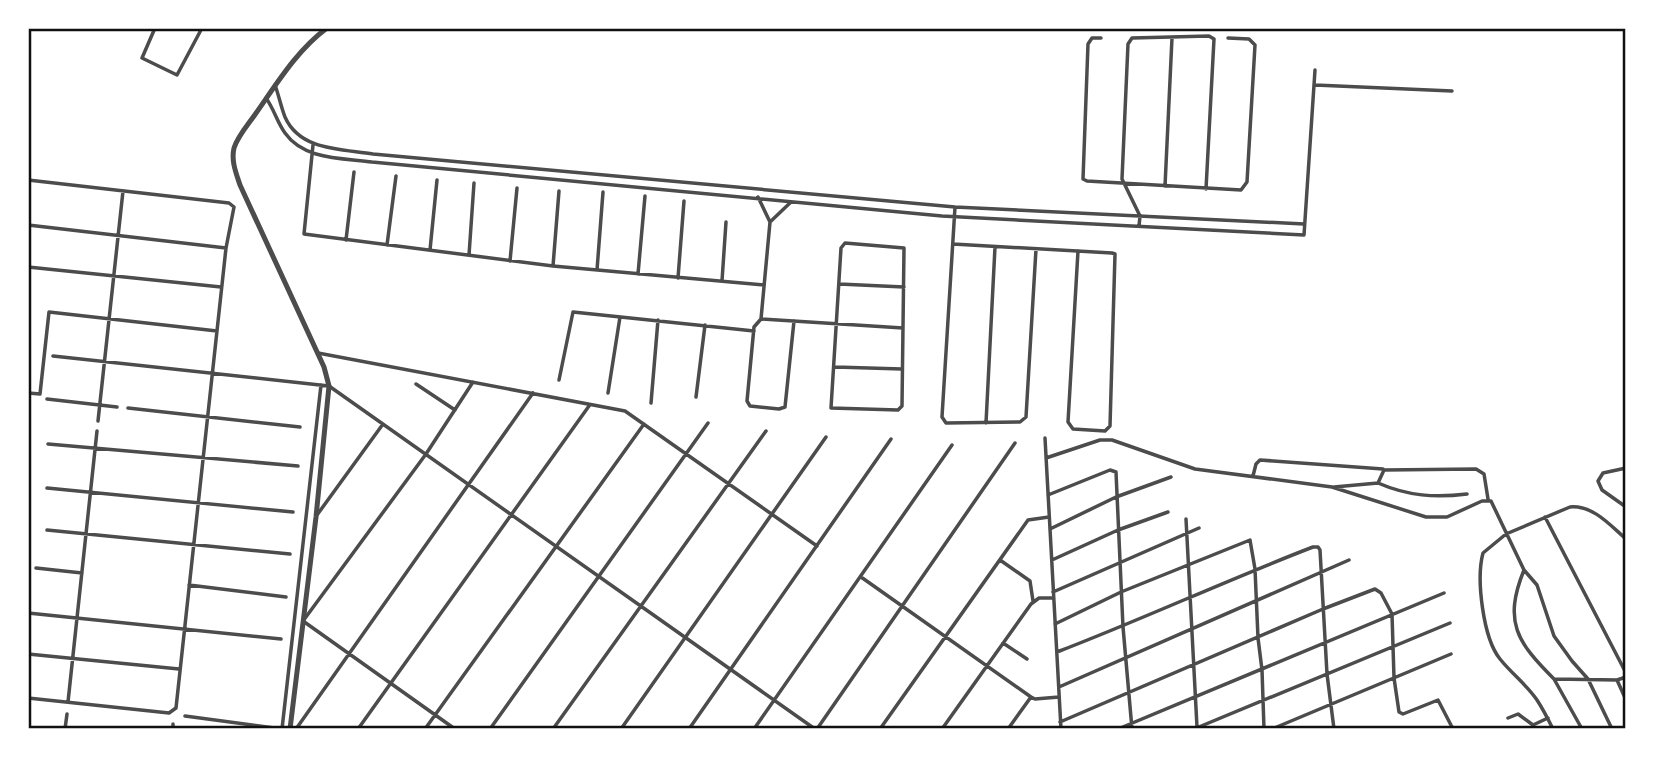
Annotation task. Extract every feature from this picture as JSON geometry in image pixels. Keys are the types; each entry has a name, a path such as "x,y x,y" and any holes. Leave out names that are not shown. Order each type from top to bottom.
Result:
{"street":[{"path":"155,28 142,57 179,75 202,28"},
{"path":"290,729 329,386 317,353 240,186 234,166 234,150 238,139 275,85 304,47 327,28"},
{"path":"1139,226 1140,216 1122,179 1129,42 1134,37 1209,36 1215,41 1206,188"},
{"path":"1101,38 1092,38 1088,44 1081,177 1087,181 1241,190 1247,182 1255,45 1249,39 1228,38"},
{"path":"1165,186 1172,38"},
{"path":"266,98 288,137 295,144 313,154 372,162 954,216 1304,235 1315,70"},
{"path":"275,85 288,124 303,139 313,145 373,154 955,207 1305,224"},
{"path":"1314,85 1452,91"},
{"path":"313,145 304,234 553,267 764,285"},
{"path":"372,162 373,154"},
{"path":"346,240 354,172"},
{"path":"387,245 396,176"},
{"path":"28,180 229,203 234,207 226,248 174,712 28,698"},
{"path":"430,250 437,180"},
{"path":"469,256 474,183"},
{"path":"510,261 517,188"},
{"path":"98,421 123,191"},
{"path":"553,267 559,191"},
{"path":"597,270 603,192"},
{"path":"638,274 645,196"},
{"path":"758,197 770,222 761,319 754,331 747,401 754,408 785,407 794,321"},
{"path":"678,278 684,201"},
{"path":"770,222 793,201"},
{"path":"889,209 890,201"},
{"path":"955,207 942,416 948,424 1025,420 1036,248"},
{"path":"1154,217 1154,226"},
{"path":"722,281 726,222"},
{"path":"28,225 226,248"},
{"path":"845,243 904,248 904,287 901,409 831,408 841,248 845,243"},
{"path":"953,244 1036,248 1112,253 1117,258 1110,426 1105,431 1073,429 1068,422 1078,251"},
{"path":"986,423 995,246"},
{"path":"28,267 222,287"},
{"path":"839,284 904,287"},
{"path":"28,393 40,394 49,312 217,331"},
{"path":"559,380 573,312 754,331"},
{"path":"608,393 620,317"},
{"path":"761,319 904,328"},
{"path":"651,403 658,320"},
{"path":"696,397 705,325"},
{"path":"317,353 625,411 817,545"},
{"path":"53,356 329,386 816,729 1015,443"},
{"path":"835,368 903,369"},
{"path":"303,621 426,454 473,382"},
{"path":"416,384 455,410"},
{"path":"185,716 282,729 321,385"},
{"path":"296,729 533,393"},
{"path":"47,399 117,407"},
{"path":"358,729 589,405"},
{"path":"128,408 300,427"},
{"path":"489,729 708,423"},
{"path":"316,517 383,424"},
{"path":"425,729 645,424"},
{"path":"553,729 766,430"},
{"path":"68,702 97,431"},
{"path":"621,729 826,437"},
{"path":"1045,438 1061,729"},
{"path":"689,729 891,439"},
{"path":"1046,458 1100,440 1112,440 1195,469 1332,487 1437,519 1488,499"},
{"path":"48,444 298,467"},
{"path":"754,729 952,445"},
{"path":"1253,476 1260,460 1384,470 1480,471 1488,499 1494,503 1524,570 1537,585 1554,636 1588,679 1612,729"},
{"path":"1626,468 1603,473 1598,481 1602,489 1626,507"},
{"path":"1048,495 1113,470 1116,472 1123,627 1132,729"},
{"path":"1378,483 1384,470"},
{"path":"1050,529 1116,497 1171,477"},
{"path":"1332,487 1378,483 1399,492 1436,498 1466,494"},
{"path":"47,488 293,512"},
{"path":"1553,729 1537,700 1498,657 1485,621 1482,560 1487,547 1506,534 1570,507 1581,506 1592,511 1626,539"},
{"path":"1052,560 1118,530 1168,512"},
{"path":"880,729 1028,520 1049,517"},
{"path":"1545,517 1626,675 1617,680 1554,679"},
{"path":"1186,519 1196,729 1450,623"},
{"path":"942,729 1033,601 1053,595 1120,561 1199,528"},
{"path":"47,530 290,554"},
{"path":"1055,624 1121,592 1250,540 1255,569 1264,729"},
{"path":"1057,652 1123,627 1255,569 1318,547 1327,674 1334,729"},
{"path":"1000,560 1030,581 1033,601"},
{"path":"1059,687 1349,561"},
{"path":"36,568 82,573"},
{"path":"1524,570 1515,594 1513,610 1517,633 1539,664 1554,679 1582,729"},
{"path":"861,576 1031,697 1059,697"},
{"path":"189,585 286,597"},
{"path":"1060,722 1323,609 1376,589 1392,614 1394,678 1401,713 1438,700 1452,729"},
{"path":"1118,729 1444,593"},
{"path":"28,613 281,639"},
{"path":"303,621 455,729"},
{"path":"1003,643 1027,659"},
{"path":"28,654 180,669"},
{"path":"1272,729 1451,654"},
{"path":"1617,680 1626,700"},
{"path":"1008,729 1031,697"},
{"path":"65,729 67,714"},
{"path":"1508,718 1518,714 1533,725 1548,718"}]}
